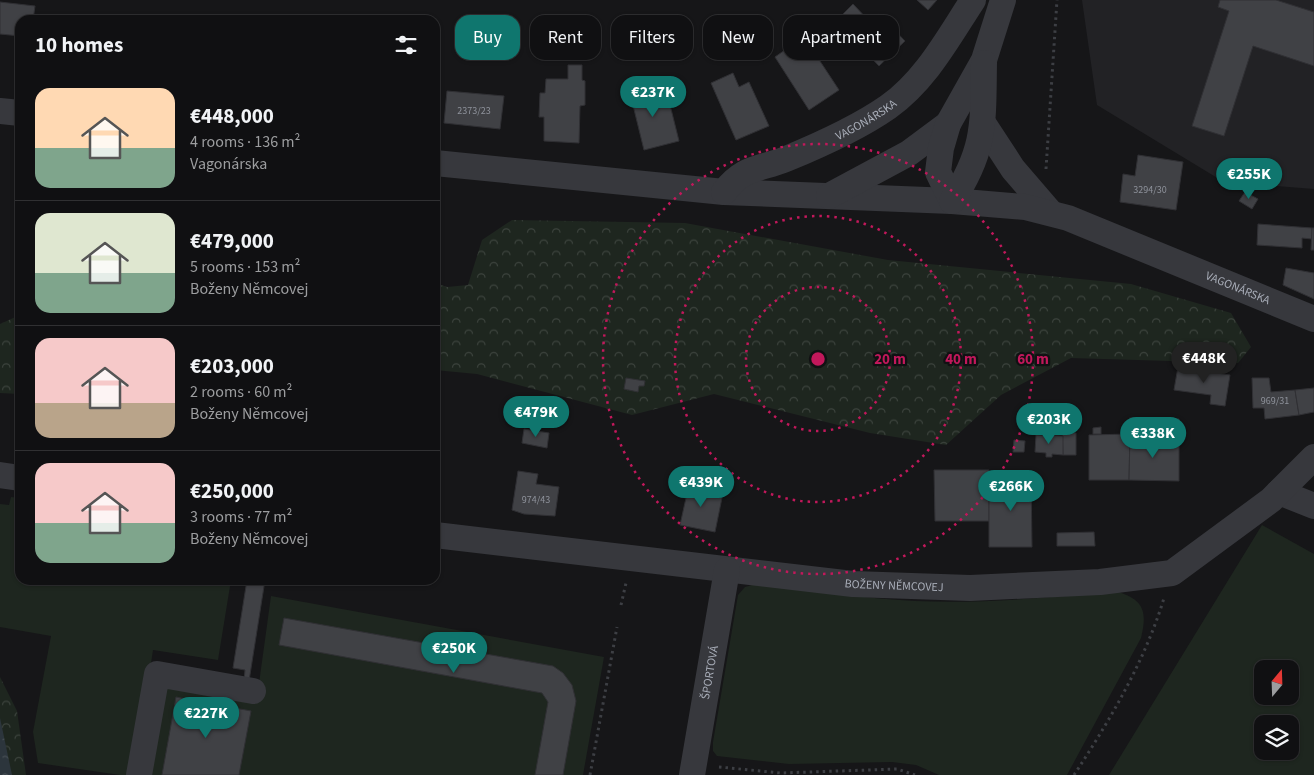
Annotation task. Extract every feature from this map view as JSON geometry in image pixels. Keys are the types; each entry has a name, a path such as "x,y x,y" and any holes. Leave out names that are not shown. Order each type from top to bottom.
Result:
{"street":[{"name":"VAGONÁRSKA","path":"724,192 735,178 786,160 851,129 889,106 926,72 973,0"},
{"path":"952,201 938,172 941,148 948,124 984,60 1003,0"},
{"path":"952,201 974,163 983,124 984,60"},
{"path":"0,111 15,113"},
{"path":"828,196 909,153 948,124"},
{"name":"VAGONÁRSKA","path":"983,124 1013,169 1050,212"},
{"name":"VAGONÁRSKA","path":"440,164 724,192 952,201 1006,205 1050,212 1314,319"},
{"path":"1172,573 1279,492 1314,457"},
{"path":"0,475 15,477"},
{"path":"1279,492 1314,506"},
{"name":"BOŽENY NĚMCOVEJ","path":"440,536 853,584 923,588 970,588 1100,582 1172,573"},
{"name":"ŠPORTOVÁ","path":"693,770 728,570"},
{"path":"139,775 157,674 253,692"}],"path":[{"path":"1046,178 1057,0"},
{"path":"1074,775 1103,730 1154,632 1172,573"},
{"path":"621,605 625,583 634,584"},
{"path":"590,775 617,627"},
{"path":"693,770 781,773 896,769 915,775"}],"shaded area":[{"path":"1082,0 1314,0 1314,189 1224,182 1097,105"}],"green space":[{"path":"512,220 685,223 888,260 1131,284 1231,313 1251,347 1238,363 1071,358 1001,395 946,445 870,433 714,394 632,415 477,374 440,370 440,285 447,287 468,285 482,240"},
{"path":"15,317 15,394 0,393 0,324"},
{"path":"11,497 15,497 15,585 230,585 218,660 153,650 134,775 120,775 38,763 33,732 51,636 0,627 0,504 9,505"},
{"path":"1262,525 1314,554 1314,775 1109,775"},
{"path":"756,584 875,598 940,602 1016,600 1118,592 1127,595 1139,603 1144,621 1141,638 1067,775 939,775 916,765 892,762 789,764 717,756 713,751 713,742 738,595 745,587"},
{"path":"271,596 604,657 583,775 147,775 162,687 257,698"},
{"path":"0,677 17,711 26,775 0,775"}],"water":[{"path":"0,718 12,775 0,775"}],"building":[{"path":"917,0 937,0 928,10"},
{"path":"1220,0 1276,0 1314,12 1314,66 1253,46 1224,136 1192,126 1229,11 1218,7"},
{"path":"0,2 35,6 34,15 15,15 15,36 0,34"},
{"path":"853,4 863,15 842,15"},
{"path":"899,35 905,41 899,47"},
{"path":"783,51 783,60 819,60 839,90 809,110 775,57"},
{"path":"873,60 885,60 879,66"},
{"path":"568,65 582,65 582,80 585,81 585,105 580,106 579,143 544,141 544,117 539,117 540,93 545,93 546,79 568,79"},
{"path":"733,73 739,87 749,82 769,126 736,140 711,83"},
{"path":"652,83 658,108 670,105 679,141 644,150 629,89"},
{"path":"447,91 504,96 500,129 444,123"},
{"path":"1138,155 1183,162 1176,210 1120,202 1123,174 1135,176"},
{"path":"1245,192 1258,199 1252,209 1239,201"},
{"path":"1258,224 1312,228 1312,239 1302,238 1302,248 1257,245"},
{"path":"1312,228 1314,228 1314,250 1311,250"},
{"path":"1286,268 1314,273 1314,299 1283,285"},
{"path":"1178,367 1230,375 1225,406 1210,404 1211,395 1174,390"},
{"path":"626,378 645,381 644,386 639,386 638,392 624,389"},
{"path":"1252,378 1269,378 1271,392 1295,390 1299,415 1265,419 1264,408 1253,408"},
{"path":"1314,388 1314,412 1299,415 1295,390"},
{"path":"1130,418 1148,418 1148,434 1130,434"},
{"path":"1148,418 1179,419 1179,442 1148,439"},
{"path":"1101,427 1101,434 1093,434 1093,428"},
{"path":"524,429 549,433 547,448 522,443"},
{"path":"1062,431 1076,433 1076,455 1063,455"},
{"path":"1130,434 1129,480 1089,480 1089,435"},
{"path":"1130,434 1148,434 1148,439 1179,442 1179,481 1129,480"},
{"path":"1036,435 1063,436 1063,455 1052,454 1052,457 1046,457 1046,453 1035,452"},
{"path":"1014,440 1025,441 1024,452 1013,452"},
{"path":"934,470 989,470 989,521 935,521"},
{"path":"518,471 538,474 536,484 559,487 555,516 524,514 512,510"},
{"path":"1006,472 1031,472 1032,547 989,547 989,485 1007,485"},
{"path":"683,484 723,493 715,532 680,525 686,498 681,497"},
{"path":"1094,532 1095,546 1057,546 1057,533"},
{"path":"246,585 264,585 249,681 244,681 245,670 233,668"},
{"path":"284,618 553,666 563,673 572,685 576,701 563,775 535,775 548,702 542,693 279,645"},
{"path":"176,697 251,711 239,775 162,775"}]}
